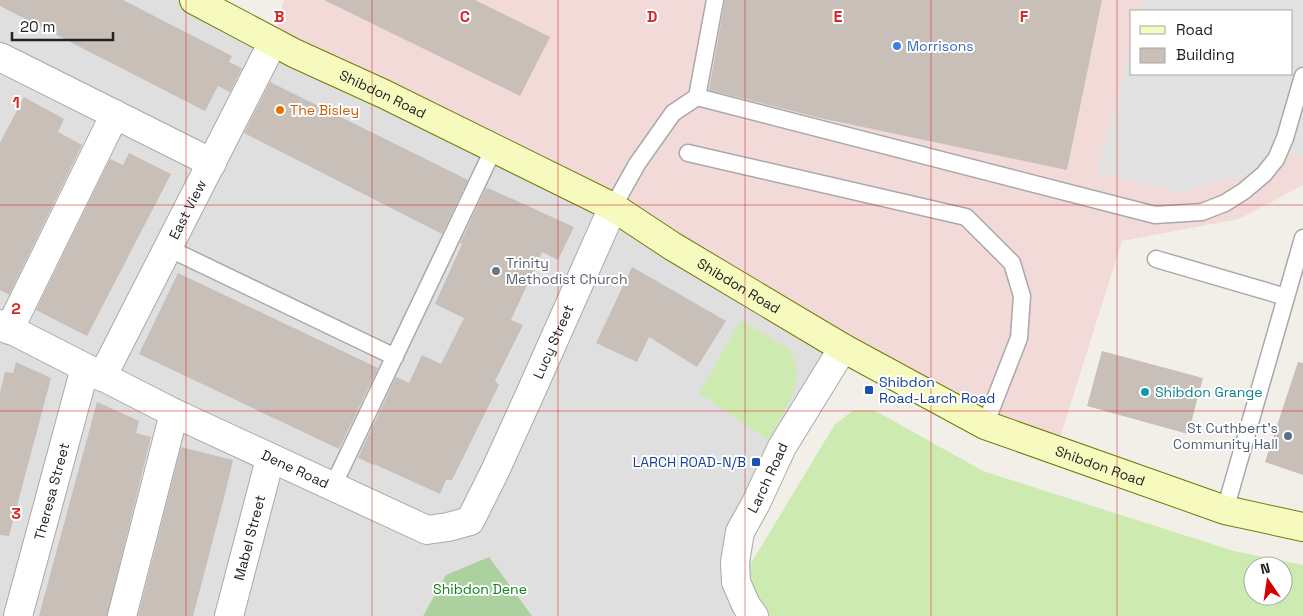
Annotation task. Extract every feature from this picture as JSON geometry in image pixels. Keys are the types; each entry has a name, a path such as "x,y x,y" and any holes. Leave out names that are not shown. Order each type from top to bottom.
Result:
{"street":[{"name":"Shibdon Road","path":"194,0 273,42 613,207 672,246 843,348 985,425 1225,510 1303,527"},
{"name":"East View","path":"93,373 168,248 273,42"},
{"path":"0,57 212,163"},
{"path":"4,327 115,114"},
{"name":"Lucy Street","path":"530,394 613,207"},
{"name":"Dene Road","path":"4,327 174,413 332,488 427,530 470,521 495,472 530,394"},
{"name":"Larch Road","path":"754,616 746,605 736,582 734,562 740,532 782,447 843,348"},
{"name":"Theresa Street","path":"18,616 93,373"},
{"path":"122,616 174,413"},
{"name":"Mabel Street","path":"229,616 270,459"}],"lane":[{"path":"613,207 637,164 673,113 697,97 715,0"},
{"path":"697,97 1155,214 1202,212 1225,203 1244,191 1264,174 1276,160 1285,138 1303,76"},
{"path":"332,488 494,148"},
{"path":"688,153 966,217 1012,263 1022,296 1018,338 985,425"},
{"path":"1225,510 1303,238"},
{"path":"168,248 395,357"},
{"path":"1156,259 1286,297"}],"shaded area":[{"path":"0,0 194,0 364,84 843,348 740,532 773,616 0,616"},
{"path":"284,0 1303,0 1303,185 1239,219 1122,241 1058,444 843,348 672,246 273,42"},
{"path":"1143,0 1303,0 1303,157 1290,153 1264,174 1214,182 1180,193 1097,172 1130,48 1130,75 1293,75 1293,10 1140,10"}],"green space":[{"path":"741,320 791,350 797,370 794,392 769,440 699,393"},
{"path":"854,410 874,410 983,471 1234,551 1259,556 1243,556 1243,606 1293,606 1293,563 1303,565 1303,616 772,616 762,610 744,575 835,424"},
{"name":"Shibdon Dene","path":"489,557 532,616 423,616 446,575"}],"building":[{"path":"0,0 123,0 232,56 229,62 242,68 230,92 218,86 205,111 0,6"},
{"path":"324,0 475,0 550,37 520,96"},
{"name":"Morrisons","path":"725,0 1102,0 1067,170 820,118 709,90"},
{"path":"270,82 468,180 442,234 244,133"},
{"path":"24,97 64,119 58,132 82,145 9,295 0,290 0,143"},
{"path":"129,153 171,174 87,336 36,310 110,159 123,165"},
{"path":"486,188 574,227 558,260 542,252 511,320 523,325 495,381 499,385 452,480 446,480 440,494 358,458 396,377 409,383 422,355 441,364 464,318 435,304 462,244 460,243"},
{"path":"632,267 726,321 697,367 649,337 637,362 596,343"},
{"path":"178,273 378,368 339,449 139,354"},
{"name":"Shibdon Grange","path":"1102,351 1203,378 1188,434 1087,406"},
{"path":"16,362 51,378 9,536 0,535 0,392 5,372 13,373"},
{"name":"St Cuthbert's Community Hall","path":"1298,362 1303,363 1303,475 1265,462"},
{"path":"97,402 139,421 136,433 151,437 107,616 39,616"},
{"path":"181,447 233,460 226,490 193,616 138,616"}],"place":[{"name":"Morrisons","path":"897,46"},
{"name":"The Bisley","path":"280,110"},
{"name":"Trinity Methodist Church","path":"496,271"},
{"name":"Shibdon Road-Larch Road","path":"869,390"},
{"name":"Shibdon Grange","path":"1145,392"},
{"name":"St Cuthbert's Community Hall","path":"1288,436"},
{"name":"LARCH ROAD-N/B","path":"756,462"}]}
